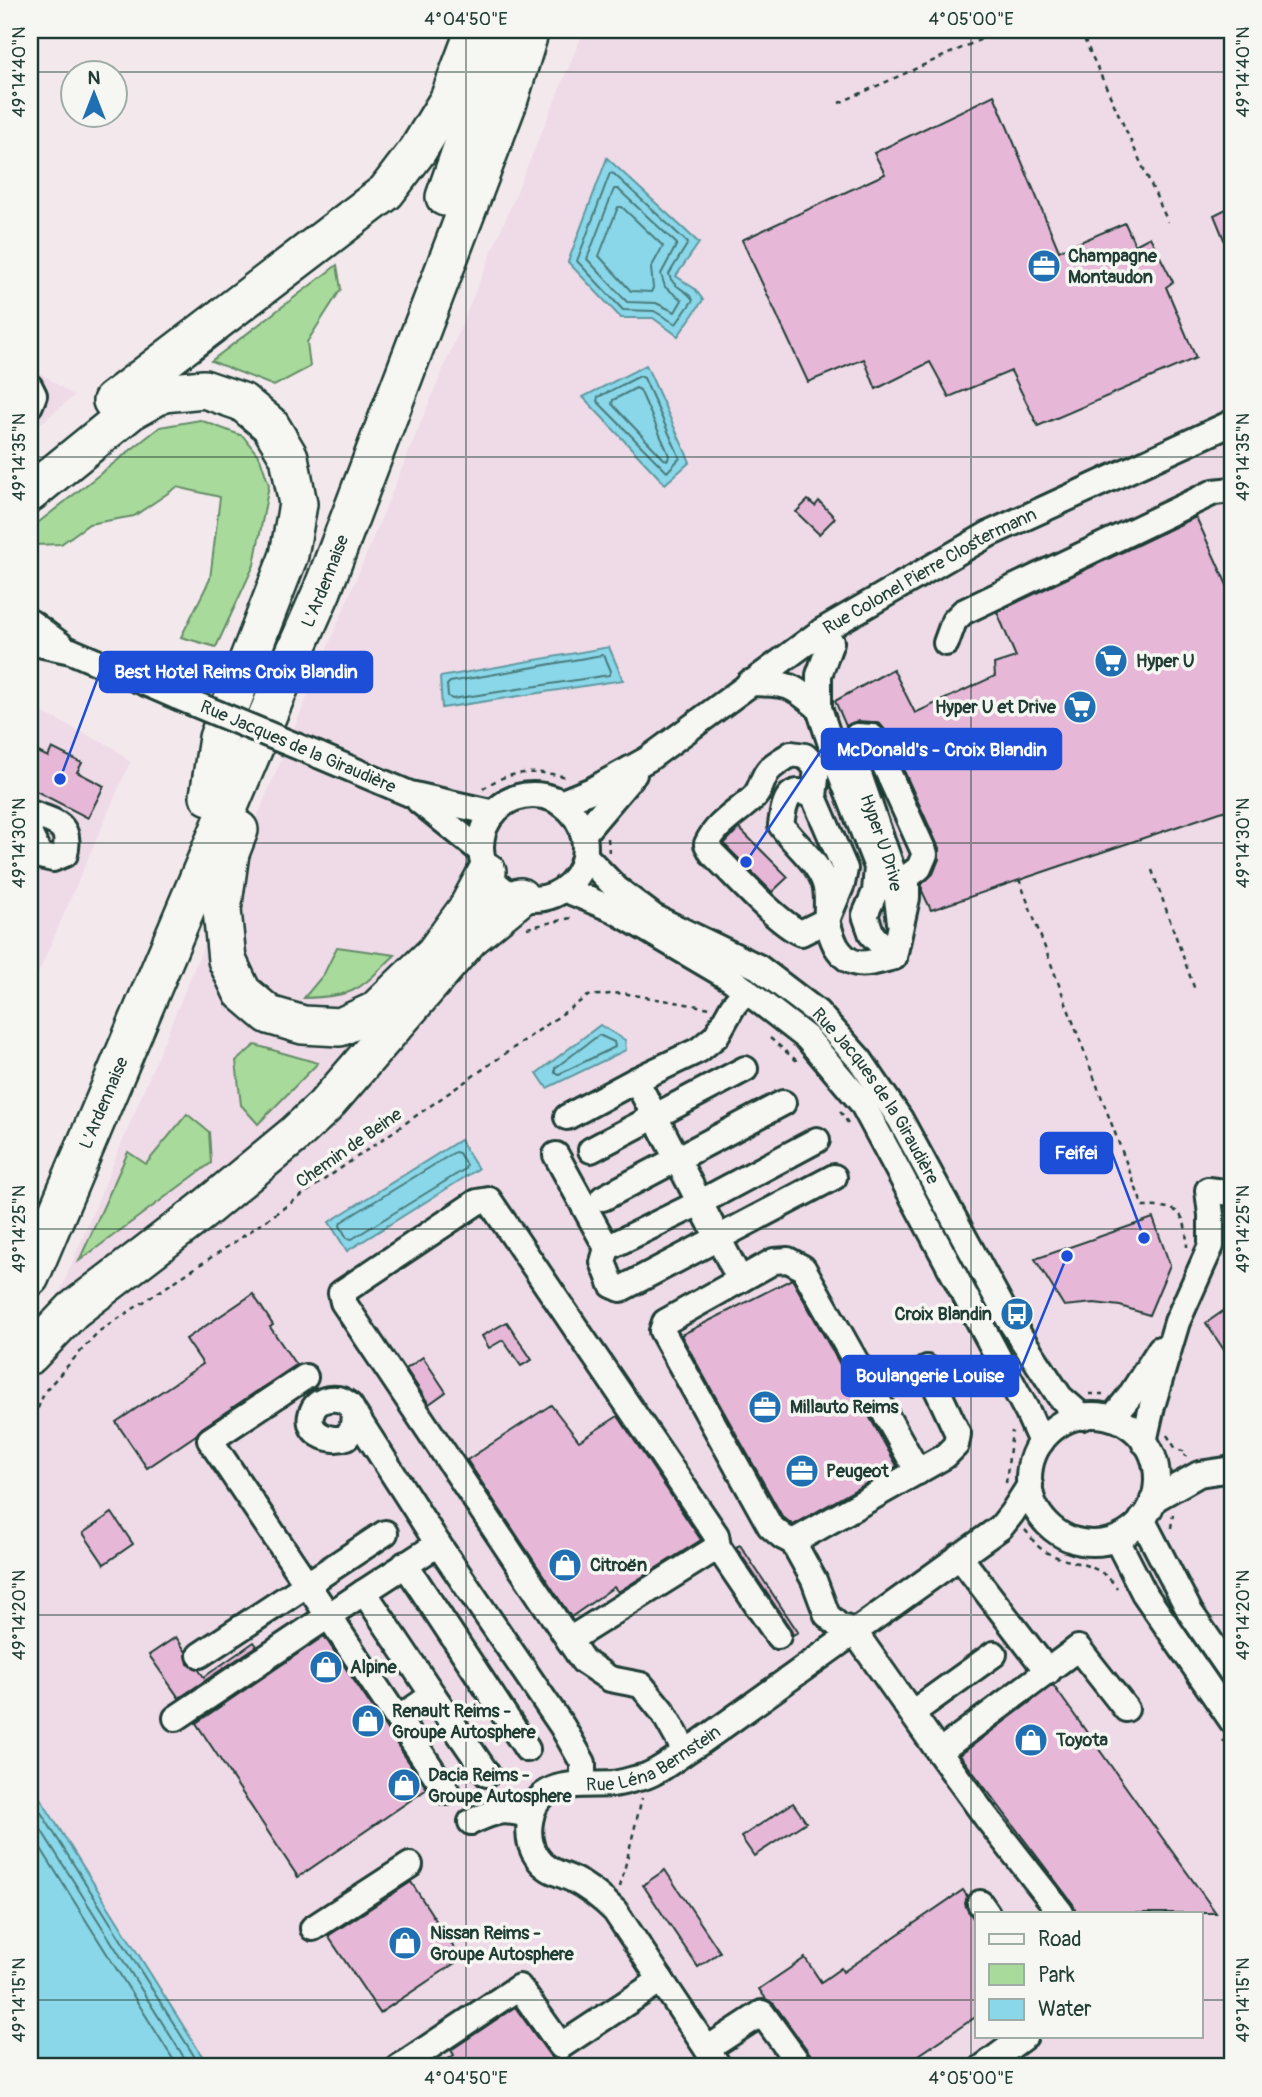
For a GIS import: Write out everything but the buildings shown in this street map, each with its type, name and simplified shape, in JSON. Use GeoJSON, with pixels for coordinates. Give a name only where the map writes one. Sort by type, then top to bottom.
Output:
{"type":"FeatureCollection","features":[{"type":"Feature","properties":{"kind":"highway"},"geometry":{"type":"LineString","coordinates":[[30,462],[386,192],[418,150],[449,99],[475,30]]}},
{"type":"Feature","properties":{"kind":"highway","name":"L'Ardennaise"},"geometry":{"type":"LineString","coordinates":[[30,1215],[209,796],[325,515],[441,207],[503,30]]}},
{"type":"Feature","properties":{"kind":"highway","name":"L'Ardennaise"},"geometry":{"type":"LineString","coordinates":[[30,1277],[322,591],[508,102],[530,30]]}},
{"type":"Feature","properties":{"kind":"highway"},"geometry":{"type":"LineString","coordinates":[[30,493],[131,411],[163,393],[204,389],[242,402],[270,425],[289,457],[298,504],[289,555],[218,738],[209,796]]}},
{"type":"Feature","properties":{"kind":"highway"},"geometry":{"type":"LineString","coordinates":[[322,591],[312,651],[230,853],[222,911],[227,960],[243,992],[269,1015],[303,1025],[340,1027],[375,1011],[435,953],[467,909],[484,862]]}},
{"type":"Feature","properties":{"kind":"highway"},"geometry":{"type":"LineString","coordinates":[[30,1355],[73,1310],[201,1212],[324,1107],[470,938],[520,897]]}},
{"type":"Feature","properties":{"kind":"street"},"geometry":{"type":"LineString","coordinates":[[30,387],[34,395],[30,405]]}},
{"type":"Feature","properties":{"kind":"street","name":"Rue Colonel Pierre Clostermann"},"geometry":{"type":"LineString","coordinates":[[560,803],[592,790],[648,759],[822,631],[989,534],[1232,423]]}},
{"type":"Feature","properties":{"kind":"street"},"geometry":{"type":"LineString","coordinates":[[946,643],[954,621],[963,612],[1214,492],[1232,490]]}},
{"type":"Feature","properties":{"kind":"street"},"geometry":{"type":"LineString","coordinates":[[30,622],[71,651]]}},
{"type":"Feature","properties":{"kind":"street"},"geometry":{"type":"LineString","coordinates":[[822,631],[831,642],[819,675],[819,708],[840,772],[877,867],[875,892],[865,915],[872,935],[894,957]]}},
{"type":"Feature","properties":{"kind":"street"},"geometry":{"type":"LineString","coordinates":[[30,642],[71,651]]}},
{"type":"Feature","properties":{"kind":"street","name":"Rue Jacques de la Giraudière"},"geometry":{"type":"LineString","coordinates":[[71,651],[410,794]]}},
{"type":"Feature","properties":{"kind":"street"},"geometry":{"type":"LineString","coordinates":[[749,683],[785,684],[819,708]]}},
{"type":"Feature","properties":{"kind":"street","name":"Hyper U Drive"},"geometry":{"type":"LineString","coordinates":[[857,736],[872,737],[925,854],[919,868],[907,877],[907,898],[900,922],[894,875],[850,749],[857,736]]}},
{"type":"Feature","properties":{"kind":"street"},"geometry":{"type":"LineString","coordinates":[[791,754],[805,756],[817,768],[814,797],[845,869],[842,884],[827,920],[801,933],[792,929],[712,853],[707,844],[710,836],[736,810],[755,796],[765,774],[791,754]]}},
{"type":"Feature","properties":{"kind":"street","name":"Rue Colonel Pierre Clostermann"},"geometry":{"type":"LineString","coordinates":[[584,845],[607,804],[648,759]]}},
{"type":"Feature","properties":{"kind":"street"},"geometry":{"type":"LineString","coordinates":[[814,797],[803,791],[793,793],[785,802],[781,825],[796,846],[814,861],[824,879],[827,920],[832,939],[843,957],[854,964],[894,957]]}},
{"type":"Feature","properties":{"kind":"street"},"geometry":{"type":"LineString","coordinates":[[410,794],[443,818],[484,862],[499,887],[520,897],[537,900],[557,895],[573,882],[584,867],[580,824],[568,808],[551,797],[530,795],[509,800],[494,813],[482,831],[484,862]]}},
{"type":"Feature","properties":{"kind":"street"},"geometry":{"type":"LineString","coordinates":[[410,794],[494,813]]}},
{"type":"Feature","properties":{"kind":"street"},"geometry":{"type":"LineString","coordinates":[[30,813],[65,829],[68,840],[65,854],[53,859],[40,856],[30,835]]}},
{"type":"Feature","properties":{"kind":"street","name":"Rue Jacques de la Giraudière"},"geometry":{"type":"LineString","coordinates":[[584,845],[617,889],[654,917],[758,967],[817,1012],[860,1060],[900,1119],[1008,1318],[1060,1397],[1083,1416]]}},
{"type":"Feature","properties":{"kind":"street","name":"Rue Jacques de la Giraudière"},"geometry":{"type":"LineString","coordinates":[[564,889],[614,910],[731,979],[740,998],[807,1038],[862,1103],[1041,1441]]}},
{"type":"Feature","properties":{"kind":"street"},"geometry":{"type":"LineString","coordinates":[[894,957],[900,922]]}},
{"type":"Feature","properties":{"kind":"street"},"geometry":{"type":"LineString","coordinates":[[567,1117],[699,1050],[716,1036],[740,998]]}},
{"type":"Feature","properties":{"kind":"street"},"geometry":{"type":"LineString","coordinates":[[591,1150],[745,1069]]}},
{"type":"Feature","properties":{"kind":"street"},"geometry":{"type":"LineString","coordinates":[[636,1080],[740,1280]]}},
{"type":"Feature","properties":{"kind":"street"},"geometry":{"type":"LineString","coordinates":[[603,1198],[783,1103]]}},
{"type":"Feature","properties":{"kind":"street"},"geometry":{"type":"LineString","coordinates":[[607,1248],[817,1140]]}},
{"type":"Feature","properties":{"kind":"street"},"geometry":{"type":"LineString","coordinates":[[556,1155],[607,1248],[603,1262],[612,1285],[621,1289],[834,1177]]}},
{"type":"Feature","properties":{"kind":"street"},"geometry":{"type":"LineString","coordinates":[[1232,1193],[1208,1190],[1199,1248],[1152,1406],[1149,1449],[1157,1483],[1148,1510],[1190,1612],[1232,1673]]}},
{"type":"Feature","properties":{"kind":"street"},"geometry":{"type":"LineString","coordinates":[[685,1751],[663,1712],[641,1685],[610,1679],[583,1661],[342,1302],[341,1293],[477,1202],[489,1200],[716,1535],[718,1547],[778,1636]]}},
{"type":"Feature","properties":{"kind":"street"},"geometry":{"type":"LineString","coordinates":[[1199,1248],[1232,1230]]}},
{"type":"Feature","properties":{"kind":"street"},"geometry":{"type":"LineString","coordinates":[[918,1472],[803,1268],[788,1260],[774,1261],[666,1322],[662,1331],[770,1526],[793,1542],[814,1580],[827,1615],[839,1626],[854,1631],[986,1817],[1060,1912]]}},
{"type":"Feature","properties":{"kind":"street"},"geometry":{"type":"LineString","coordinates":[[1112,1418],[1130,1396],[1177,1322]]}},
{"type":"Feature","properties":{"kind":"street"},"geometry":{"type":"LineString","coordinates":[[793,1542],[918,1472],[956,1446],[958,1434],[927,1368]]}},
{"type":"Feature","properties":{"kind":"street"},"geometry":{"type":"LineString","coordinates":[[305,1377],[210,1440],[447,1792]]}},
{"type":"Feature","properties":{"kind":"street"},"geometry":{"type":"LineString","coordinates":[[354,1413],[438,1544],[562,1726],[583,1763],[583,1779]]}},
{"type":"Feature","properties":{"kind":"street"},"geometry":{"type":"LineString","coordinates":[[1191,1471],[1148,1510],[1136,1527],[1117,1540],[1090,1544],[1067,1538],[1045,1522],[1032,1500],[1029,1476],[1034,1448],[1050,1432],[1071,1418],[1097,1415],[1123,1421],[1149,1449],[1191,1471],[1232,1469]]}},
{"type":"Feature","properties":{"kind":"street","name":"Rue Léna Bernstein"},"geometry":{"type":"LineString","coordinates":[[525,1815],[550,1790],[567,1784],[583,1779],[614,1784],[647,1776],[1001,1527],[1030,1485]]}},
{"type":"Feature","properties":{"kind":"street"},"geometry":{"type":"LineString","coordinates":[[200,1655],[384,1533]]}},
{"type":"Feature","properties":{"kind":"street"},"geometry":{"type":"LineString","coordinates":[[1117,1540],[1144,1593],[1225,1727]]}},
{"type":"Feature","properties":{"kind":"street"},"geometry":{"type":"LineString","coordinates":[[176,1718],[438,1544]]}},
{"type":"Feature","properties":{"kind":"street"},"geometry":{"type":"LineString","coordinates":[[569,1640],[718,1547]]}},
{"type":"Feature","properties":{"kind":"street"},"geometry":{"type":"LineString","coordinates":[[959,1556],[1048,1672]]}},
{"type":"Feature","properties":{"kind":"street"},"geometry":{"type":"LineString","coordinates":[[405,1564],[527,1749]]}},
{"type":"Feature","properties":{"kind":"street"},"geometry":{"type":"LineString","coordinates":[[364,1591],[487,1774]]}},
{"type":"Feature","properties":{"kind":"street"},"geometry":{"type":"LineString","coordinates":[[939,1752],[1078,1648],[1126,1709]]}},
{"type":"Feature","properties":{"kind":"street"},"geometry":{"type":"LineString","coordinates":[[912,1713],[995,1654]]}},
{"type":"Feature","properties":{"kind":"street"},"geometry":{"type":"LineString","coordinates":[[398,1719],[433,1695]]}},
{"type":"Feature","properties":{"kind":"street"},"geometry":{"type":"LineString","coordinates":[[471,1822],[494,1811],[511,1810],[525,1815],[530,1842],[536,1856],[547,1869],[573,1880],[608,1904],[713,2058],[762,2013],[801,2067]]}},
{"type":"Feature","properties":{"kind":"street"},"geometry":{"type":"LineString","coordinates":[[313,1928],[410,1865]]}},
{"type":"Feature","properties":{"kind":"street"},"geometry":{"type":"LineString","coordinates":[[399,2067],[519,1987],[561,2046],[661,1980]]}},
{"type":"Feature","properties":{"kind":"street"},"geometry":{"type":"LineString","coordinates":[[983,2067],[1022,2038]]}},
{"type":"Feature","properties":{"kind":"path"},"geometry":{"type":"LineString","coordinates":[[839,103],[1002,30]]}},
{"type":"Feature","properties":{"kind":"path"},"geometry":{"type":"LineString","coordinates":[[1080,30],[1168,222]]}},
{"type":"Feature","properties":{"kind":"path"},"geometry":{"type":"LineString","coordinates":[[1152,870],[1195,990]]}},
{"type":"Feature","properties":{"kind":"path"},"geometry":{"type":"LineString","coordinates":[[1019,879],[1143,1207],[1167,1206],[1176,1210],[1199,1248]]}},
{"type":"Feature","properties":{"kind":"path","name":"Chemin de Beine"},"geometry":{"type":"LineString","coordinates":[[30,1427],[45,1391],[98,1332],[242,1237],[588,996],[622,993],[716,1009],[740,998]]}},
{"type":"Feature","properties":{"kind":"path"},"geometry":{"type":"LineString","coordinates":[[1166,1426],[1168,1436],[1176,1449],[1186,1452],[1191,1471]]}},
{"type":"Feature","properties":{"kind":"path"},"geometry":{"type":"LineString","coordinates":[[1012,1513],[1040,1548],[1067,1560],[1094,1567],[1111,1580],[1119,1591]]}},
{"type":"Feature","properties":{"kind":"path"},"geometry":{"type":"LineString","coordinates":[[1225,1727],[1232,1751]]}},
{"type":"Feature","properties":{"kind":"path"},"geometry":{"type":"LineString","coordinates":[[608,1904],[647,1776]]}},
{"type":"Feature","properties":{"kind":"shaded area"},"geometry":{"type":"Polygon","coordinates":[[[584,30],[1230,30],[1232,2067],[30,2067],[30,1364],[584,30]]]}},
{"type":"Feature","properties":{"kind":"shaded area"},"geometry":{"type":"Polygon","coordinates":[[[30,366],[74,396],[30,432],[30,366]]]}},
{"type":"Feature","properties":{"kind":"shaded area"},"geometry":{"type":"Polygon","coordinates":[[[30,706],[114,748],[130,762],[30,992],[30,706]]]}},
{"type":"Feature","properties":{"kind":"green space"},"geometry":{"type":"Polygon","coordinates":[[[337,265],[341,289],[307,342],[310,367],[274,386],[211,361],[337,265]]]}},
{"type":"Feature","properties":{"kind":"green space"},"geometry":{"type":"Polygon","coordinates":[[[200,420],[243,436],[260,458],[269,485],[254,565],[216,647],[181,637],[210,579],[220,497],[177,487],[134,516],[89,524],[61,544],[35,545],[30,529],[160,427],[200,420]]]}},
{"type":"Feature","properties":{"kind":"green space"},"geometry":{"type":"Polygon","coordinates":[[[337,947],[395,955],[356,989],[336,996],[304,998],[324,974],[337,947]]]}},
{"type":"Feature","properties":{"kind":"green space"},"geometry":{"type":"Polygon","coordinates":[[[255,1045],[318,1063],[258,1124],[241,1105],[236,1061],[255,1045]]]}},
{"type":"Feature","properties":{"kind":"green space"},"geometry":{"type":"Polygon","coordinates":[[[187,1114],[209,1132],[211,1163],[79,1261],[128,1152],[146,1164],[187,1114]]]}},
{"type":"Feature","properties":{"kind":"water"},"geometry":{"type":"Polygon","coordinates":[[[607,158],[699,243],[676,276],[695,289],[703,300],[678,336],[653,318],[621,318],[568,262],[607,158]]]}},
{"type":"Feature","properties":{"kind":"water"},"geometry":{"type":"Polygon","coordinates":[[[646,365],[690,462],[665,484],[583,397],[646,365]]]}},
{"type":"Feature","properties":{"kind":"water"},"geometry":{"type":"Polygon","coordinates":[[[609,647],[623,680],[442,708],[440,677],[609,647]]]}},
{"type":"Feature","properties":{"kind":"water"},"geometry":{"type":"Polygon","coordinates":[[[600,1025],[625,1040],[626,1050],[547,1088],[537,1073],[600,1025]]]}},
{"type":"Feature","properties":{"kind":"water"},"geometry":{"type":"Polygon","coordinates":[[[460,1140],[478,1169],[347,1251],[329,1222],[460,1140]]]}},
{"type":"Feature","properties":{"kind":"water"},"geometry":{"type":"Polygon","coordinates":[[[30,1782],[209,2067],[30,2067],[30,1782]]]}},
{"type":"Feature","properties":{"kind":"place","name":"Champagne Montaudon"},"geometry":{"type":"Point","coordinates":[1044,266]}},
{"type":"Feature","properties":{"kind":"place","name":"Hyper U"},"geometry":{"type":"Point","coordinates":[1111,661]}},
{"type":"Feature","properties":{"kind":"place","name":"Hyper U et Drive"},"geometry":{"type":"Point","coordinates":[1080,707]}},
{"type":"Feature","properties":{"kind":"place","name":"Best Hotel Reims Croix Blandin"},"geometry":{"type":"Point","coordinates":[60,779]}},
{"type":"Feature","properties":{"kind":"place","name":"McDonald's - Croix Blandin"},"geometry":{"type":"Point","coordinates":[746,862]}},
{"type":"Feature","properties":{"kind":"place","name":"Feifei"},"geometry":{"type":"Point","coordinates":[1144,1238]}},
{"type":"Feature","properties":{"kind":"place","name":"Boulangerie Louise"},"geometry":{"type":"Point","coordinates":[1067,1256]}},
{"type":"Feature","properties":{"kind":"place","name":"Croix Blandin"},"geometry":{"type":"Point","coordinates":[1017,1314]}},
{"type":"Feature","properties":{"kind":"place","name":"Millauto Reims"},"geometry":{"type":"Point","coordinates":[765,1407]}},
{"type":"Feature","properties":{"kind":"place","name":"Peugeot"},"geometry":{"type":"Point","coordinates":[802,1471]}},
{"type":"Feature","properties":{"kind":"place","name":"Citroën"},"geometry":{"type":"Point","coordinates":[565,1565]}},
{"type":"Feature","properties":{"kind":"place","name":"Alpine"},"geometry":{"type":"Point","coordinates":[326,1667]}},
{"type":"Feature","properties":{"kind":"place","name":"Renault Reims - Groupe Autosphere"},"geometry":{"type":"Point","coordinates":[368,1721]}},
{"type":"Feature","properties":{"kind":"place","name":"Toyota"},"geometry":{"type":"Point","coordinates":[1031,1740]}},
{"type":"Feature","properties":{"kind":"place","name":"Dacia Reims - Groupe Autosphere"},"geometry":{"type":"Point","coordinates":[404,1785]}},
{"type":"Feature","properties":{"kind":"place","name":"Nissan Reims - Groupe Autosphere"},"geometry":{"type":"Point","coordinates":[405,1943]}}]}
